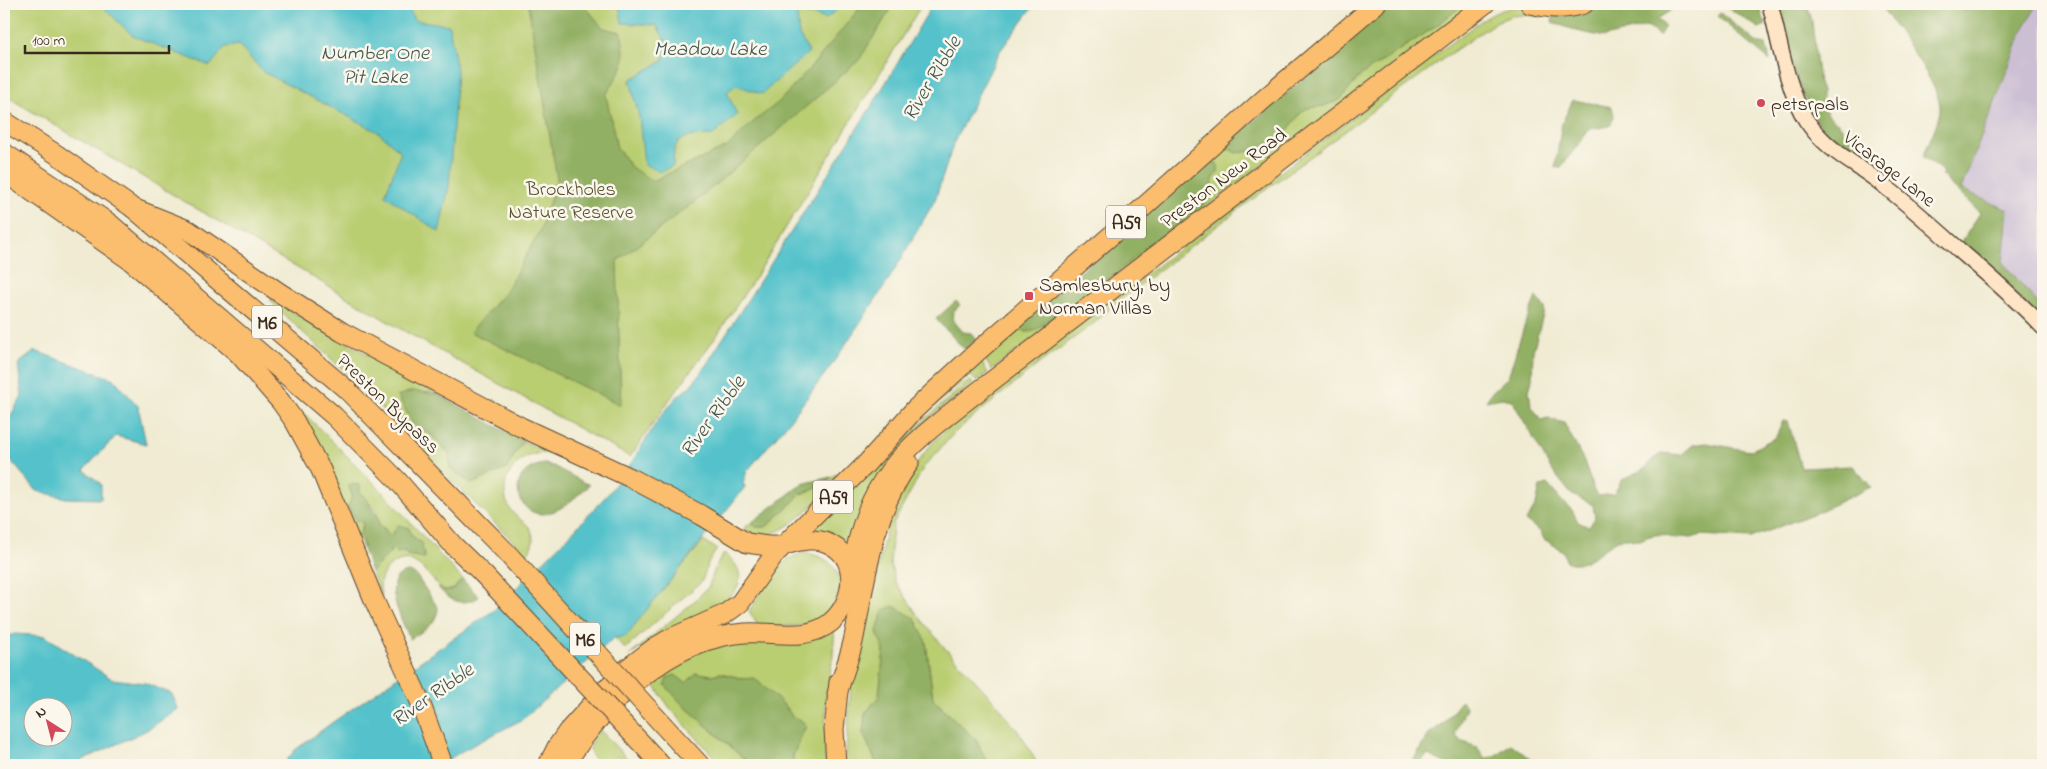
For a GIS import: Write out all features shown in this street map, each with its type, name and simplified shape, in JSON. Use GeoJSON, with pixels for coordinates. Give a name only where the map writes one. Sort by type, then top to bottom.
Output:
{"type":"FeatureCollection","features":[{"type":"Feature","properties":{"kind":"highway","name":"Preston New Road"},"geometry":{"type":"LineString","coordinates":[[548,765],[557,747],[568,732],[618,677],[662,643],[734,608],[746,596],[766,564],[866,464],[909,415],[978,351],[1263,100],[1376,4]]}},
{"type":"Feature","properties":{"kind":"highway","name":"Preston New Road"},"geometry":{"type":"LineString","coordinates":[[852,577],[861,525],[874,493],[885,476],[910,446],[1486,4]]}},
{"type":"Feature","properties":{"kind":"highway"},"geometry":{"type":"LineString","coordinates":[[1458,25],[1489,8],[1502,4]]}},
{"type":"Feature","properties":{"kind":"highway"},"geometry":{"type":"LineString","coordinates":[[1530,4],[1552,9],[1570,5]]}},
{"type":"Feature","properties":{"kind":"highway","name":"Preston Bypass"},"geometry":{"type":"LineString","coordinates":[[4,121],[56,154],[133,208],[346,389],[506,552],[700,765]]}},
{"type":"Feature","properties":{"kind":"highway","name":"M6"},"geometry":{"type":"LineString","coordinates":[[4,153],[109,223],[334,416],[398,481],[453,545],[483,574],[662,765]]}},
{"type":"Feature","properties":{"kind":"highway"},"geometry":{"type":"LineString","coordinates":[[4,172],[131,261],[238,353],[266,383],[295,422],[311,448],[344,523],[419,699],[443,765]]}},
{"type":"Feature","properties":{"kind":"highway"},"geometry":{"type":"LineString","coordinates":[[133,208],[188,230],[280,293],[342,332],[521,427],[594,460],[701,515],[737,538],[753,544],[784,546],[808,540],[825,542],[840,552],[849,564],[852,577],[849,618],[837,694],[834,729],[836,765]]}},
{"type":"Feature","properties":{"kind":"highway"},"geometry":{"type":"LineString","coordinates":[[837,694],[852,644],[876,530],[884,505],[904,469],[939,422]]}},
{"type":"Feature","properties":{"kind":"highway"},"geometry":{"type":"LineString","coordinates":[[565,765],[584,737],[610,705],[630,687],[666,661],[697,645],[727,635],[763,632],[800,634],[816,630],[837,616],[844,605],[852,577]]}},
{"type":"Feature","properties":{"kind":"street","name":"Vicarage Lane"},"geometry":{"type":"LineString","coordinates":[[1770,4],[1793,93],[1805,118],[1819,137],[1842,158],[1875,178],[1902,200],[2018,301],[2043,327]]}},
{"type":"Feature","properties":{"kind":"shaded area"},"geometry":{"type":"Polygon","coordinates":[[[2038,4],[2043,4],[2043,309],[2003,263],[2008,210],[1961,189],[2023,29],[2038,4]]]}},
{"type":"Feature","properties":{"kind":"green space","name":"Brockholes Nature Reserve"},"geometry":{"type":"Polygon","coordinates":[[[4,4],[922,4],[760,270],[715,338],[630,457],[399,328],[4,95],[4,4]]]}},
{"type":"Feature","properties":{"kind":"green space"},"geometry":{"type":"Polygon","coordinates":[[[528,4],[586,4],[584,5],[603,28],[621,32],[624,59],[620,71],[606,95],[617,148],[631,167],[652,181],[727,147],[752,123],[779,102],[812,66],[863,4],[894,4],[859,60],[696,201],[617,261],[621,405],[470,332],[506,291],[540,231],[557,179],[528,4]]]}},
{"type":"Feature","properties":{"kind":"green space"},"geometry":{"type":"Polygon","coordinates":[[[1387,4],[1464,4],[1433,28],[1361,75],[1340,100],[1302,111],[1285,134],[1261,150],[1236,153],[1229,149],[1227,145],[1229,142],[1343,46],[1349,38],[1387,4]]]}},
{"type":"Feature","properties":{"kind":"green space"},"geometry":{"type":"Polygon","coordinates":[[[1464,4],[1474,4],[992,370],[983,357],[1022,323],[1026,332],[1034,331],[1122,268],[1208,201],[1213,179],[1218,172],[1218,166],[1215,162],[1207,162],[1229,142],[1236,153],[1285,134],[1302,111],[1340,100],[1361,75],[1433,28],[1464,4]]]}},
{"type":"Feature","properties":{"kind":"green space"},"geometry":{"type":"Polygon","coordinates":[[[1600,4],[1675,4],[1670,11],[1657,19],[1665,26],[1659,36],[1647,26],[1605,37],[1577,31],[1552,22],[1553,17],[1585,12],[1600,4]]]}},
{"type":"Feature","properties":{"kind":"green space"},"geometry":{"type":"Polygon","coordinates":[[[1722,4],[1758,4],[1766,25],[1759,28],[1722,4]]]}},
{"type":"Feature","properties":{"kind":"green space"},"geometry":{"type":"Polygon","coordinates":[[[1774,4],[1807,4],[1812,21],[1819,84],[1822,91],[1822,105],[1829,116],[1841,126],[1845,135],[1853,138],[1861,148],[1857,159],[1838,145],[1823,129],[1811,111],[1793,70],[1774,4]]]}},
{"type":"Feature","properties":{"kind":"green space"},"geometry":{"type":"Polygon","coordinates":[[[1881,4],[2038,4],[2023,29],[1961,189],[2008,210],[2003,263],[2043,309],[2043,322],[1961,243],[1980,213],[1942,176],[1944,172],[1923,157],[1938,120],[1939,99],[1926,73],[1881,4]]]}},
{"type":"Feature","properties":{"kind":"green space"},"geometry":{"type":"Polygon","coordinates":[[[1516,7],[1544,13],[1542,17],[1511,16],[1496,22],[1451,53],[1238,210],[1119,301],[1093,324],[1041,362],[955,432],[924,467],[893,524],[890,563],[895,581],[917,614],[943,646],[998,705],[1023,738],[1038,765],[989,765],[976,740],[933,699],[926,642],[877,632],[884,650],[879,696],[865,714],[863,733],[877,765],[845,765],[851,686],[891,509],[908,476],[928,448],[952,422],[1449,44],[1489,16],[1516,7]]]}},
{"type":"Feature","properties":{"kind":"green space"},"geometry":{"type":"Polygon","coordinates":[[[1720,13],[1756,42],[1766,44],[1770,61],[1717,16],[1720,13]]]}},
{"type":"Feature","properties":{"kind":"green space"},"geometry":{"type":"Polygon","coordinates":[[[1573,100],[1612,107],[1614,116],[1610,126],[1590,129],[1561,167],[1555,168],[1562,123],[1573,100]]]}},
{"type":"Feature","properties":{"kind":"green space"},"geometry":{"type":"Polygon","coordinates":[[[1207,162],[1216,162],[1218,166],[1218,172],[1213,179],[1208,201],[1122,268],[1034,331],[1026,332],[1020,327],[1022,323],[1207,162]]]}},
{"type":"Feature","properties":{"kind":"green space"},"geometry":{"type":"Polygon","coordinates":[[[1536,297],[1545,308],[1533,351],[1532,380],[1529,391],[1531,405],[1541,420],[1548,418],[1564,423],[1584,461],[1594,491],[1599,496],[1614,494],[1622,480],[1647,467],[1652,460],[1662,453],[1681,455],[1693,445],[1706,443],[1750,451],[1776,437],[1783,421],[1788,421],[1801,468],[1853,466],[1871,487],[1820,511],[1750,538],[1702,535],[1676,539],[1657,535],[1640,540],[1623,538],[1580,563],[1566,561],[1563,551],[1544,539],[1540,531],[1526,521],[1536,505],[1540,487],[1547,484],[1572,510],[1578,522],[1589,527],[1595,518],[1593,505],[1571,494],[1551,469],[1512,400],[1502,398],[1486,401],[1492,392],[1508,377],[1536,297]]]}},
{"type":"Feature","properties":{"kind":"green space"},"geometry":{"type":"Polygon","coordinates":[[[270,299],[437,394],[412,391],[399,396],[413,424],[431,435],[449,454],[506,469],[523,441],[551,454],[541,453],[524,459],[511,470],[506,483],[505,496],[510,508],[529,527],[533,536],[533,542],[527,555],[357,383],[276,307],[270,299]]]}},
{"type":"Feature","properties":{"kind":"green space"},"geometry":{"type":"Polygon","coordinates":[[[956,301],[960,305],[953,312],[952,319],[963,332],[971,333],[977,339],[965,350],[936,319],[956,301]]]}},
{"type":"Feature","properties":{"kind":"green space"},"geometry":{"type":"Polygon","coordinates":[[[980,360],[988,373],[976,381],[970,375],[910,427],[907,427],[980,360]]]}},
{"type":"Feature","properties":{"kind":"green space"},"geometry":{"type":"Polygon","coordinates":[[[970,380],[973,384],[934,414],[910,437],[848,549],[808,532],[868,470],[872,474],[918,425],[970,380]]]}},
{"type":"Feature","properties":{"kind":"green space"},"geometry":{"type":"Polygon","coordinates":[[[412,391],[437,394],[523,441],[506,469],[471,484],[450,468],[449,454],[431,435],[413,424],[398,396],[412,391]]]}},
{"type":"Feature","properties":{"kind":"green space"},"geometry":{"type":"Polygon","coordinates":[[[304,413],[376,485],[462,579],[454,589],[446,591],[420,566],[413,562],[406,560],[398,561],[388,568],[381,578],[382,598],[371,572],[390,553],[392,548],[405,551],[407,555],[424,557],[420,545],[414,538],[406,534],[394,531],[392,535],[388,534],[384,528],[379,526],[377,512],[360,493],[348,484],[363,523],[365,547],[362,546],[299,416],[304,413]]]}},
{"type":"Feature","properties":{"kind":"green space"},"geometry":{"type":"Polygon","coordinates":[[[545,464],[553,466],[589,485],[562,507],[552,512],[540,514],[530,511],[523,504],[519,495],[518,485],[522,475],[531,468],[545,464]]]}},
{"type":"Feature","properties":{"kind":"green space"},"geometry":{"type":"Polygon","coordinates":[[[836,474],[837,480],[811,507],[789,525],[765,535],[754,534],[744,528],[751,523],[757,527],[766,527],[801,494],[822,486],[836,474]]]}},
{"type":"Feature","properties":{"kind":"green space"},"geometry":{"type":"Polygon","coordinates":[[[831,477],[822,486],[801,494],[766,527],[757,527],[751,523],[802,484],[831,477]]]}},
{"type":"Feature","properties":{"kind":"green space"},"geometry":{"type":"Polygon","coordinates":[[[348,484],[360,485],[360,493],[367,498],[378,518],[379,526],[384,528],[388,534],[392,535],[398,525],[409,528],[411,535],[423,544],[422,548],[425,558],[407,555],[405,551],[397,553],[392,548],[390,553],[371,572],[360,534],[363,523],[356,520],[348,508],[352,495],[348,484]]]}},
{"type":"Feature","properties":{"kind":"green space"},"geometry":{"type":"Polygon","coordinates":[[[703,541],[717,549],[708,563],[702,581],[625,649],[615,638],[625,636],[703,541]]]}},
{"type":"Feature","properties":{"kind":"green space"},"geometry":{"type":"Polygon","coordinates":[[[724,553],[737,567],[740,580],[735,591],[711,610],[663,634],[629,656],[698,598],[709,586],[716,566],[724,553]]]}},
{"type":"Feature","properties":{"kind":"green space"},"geometry":{"type":"Polygon","coordinates":[[[803,553],[818,556],[829,562],[836,571],[839,580],[839,591],[835,602],[827,612],[809,623],[788,626],[758,626],[749,611],[775,571],[788,559],[803,553]]]}},
{"type":"Feature","properties":{"kind":"green space"},"geometry":{"type":"Polygon","coordinates":[[[409,572],[416,575],[438,608],[432,623],[410,639],[398,611],[393,590],[395,581],[400,575],[409,572]]]}},
{"type":"Feature","properties":{"kind":"green space"},"geometry":{"type":"Polygon","coordinates":[[[462,579],[479,597],[467,602],[456,601],[447,596],[438,587],[446,591],[454,589],[462,579]]]}},
{"type":"Feature","properties":{"kind":"green space"},"geometry":{"type":"Polygon","coordinates":[[[893,606],[915,618],[926,642],[933,699],[976,740],[989,765],[877,764],[863,733],[865,714],[879,696],[884,650],[877,632],[883,610],[893,606]]]}},
{"type":"Feature","properties":{"kind":"green space"},"geometry":{"type":"Polygon","coordinates":[[[835,625],[833,655],[826,697],[825,765],[793,765],[793,755],[806,726],[801,720],[793,717],[782,703],[744,679],[721,673],[712,675],[696,673],[682,704],[751,765],[721,765],[670,708],[651,681],[671,666],[705,649],[835,625]]]}},
{"type":"Feature","properties":{"kind":"green space"},"geometry":{"type":"Polygon","coordinates":[[[696,673],[712,675],[720,673],[744,679],[754,678],[782,703],[793,717],[801,720],[806,726],[793,755],[793,765],[751,765],[682,704],[665,685],[667,678],[675,675],[686,683],[696,673]]]}},
{"type":"Feature","properties":{"kind":"green space"},"geometry":{"type":"Polygon","coordinates":[[[1462,700],[1466,707],[1455,735],[1461,741],[1477,747],[1485,758],[1493,757],[1511,744],[1538,765],[1449,765],[1428,755],[1420,765],[1410,765],[1430,733],[1444,723],[1462,700]]]}},
{"type":"Feature","properties":{"kind":"green space"},"geometry":{"type":"Polygon","coordinates":[[[600,730],[632,764],[618,756],[604,763],[605,765],[598,765],[590,751],[590,747],[600,730]]]}},
{"type":"Feature","properties":{"kind":"water","name":"Number One Pit Lake"},"geometry":{"type":"Polygon","coordinates":[[[100,4],[416,4],[409,7],[414,20],[449,25],[457,71],[449,186],[439,232],[385,195],[401,152],[378,132],[263,72],[239,45],[225,47],[210,66],[133,36],[100,4]]]}},
{"type":"Feature","properties":{"kind":"water","name":"Meadow Lake"},"geometry":{"type":"Polygon","coordinates":[[[619,4],[842,5],[826,19],[815,15],[797,14],[799,35],[809,52],[762,94],[736,85],[727,92],[737,115],[713,135],[693,136],[679,140],[674,150],[673,166],[660,172],[644,164],[639,117],[630,80],[664,60],[666,41],[656,25],[622,23],[619,4]]]}},
{"type":"Feature","properties":{"kind":"water","name":"River Ribble"},"geometry":{"type":"Polygon","coordinates":[[[933,4],[1035,4],[1000,51],[954,142],[935,200],[888,281],[831,366],[787,424],[747,471],[743,483],[745,487],[625,637],[614,638],[523,719],[462,751],[440,765],[283,765],[295,750],[333,722],[493,611],[568,537],[608,494],[630,465],[658,420],[676,398],[701,373],[876,99],[933,4]]]}},
{"type":"Feature","properties":{"kind":"water"},"geometry":{"type":"Polygon","coordinates":[[[35,351],[114,379],[138,406],[146,444],[116,436],[84,470],[101,484],[101,499],[66,498],[37,491],[6,455],[4,427],[22,396],[18,364],[35,351]]]}},
{"type":"Feature","properties":{"kind":"water"},"geometry":{"type":"Polygon","coordinates":[[[15,634],[45,636],[112,679],[145,683],[172,694],[178,709],[147,730],[72,765],[4,765],[4,637],[15,634]]]}},
{"type":"Feature","properties":{"kind":"place","name":"petsrpals"},"geometry":{"type":"Point","coordinates":[1761,103]}},
{"type":"Feature","properties":{"kind":"place","name":"Samlesbury, by Norman Villas"},"geometry":{"type":"Point","coordinates":[1029,296]}}]}
